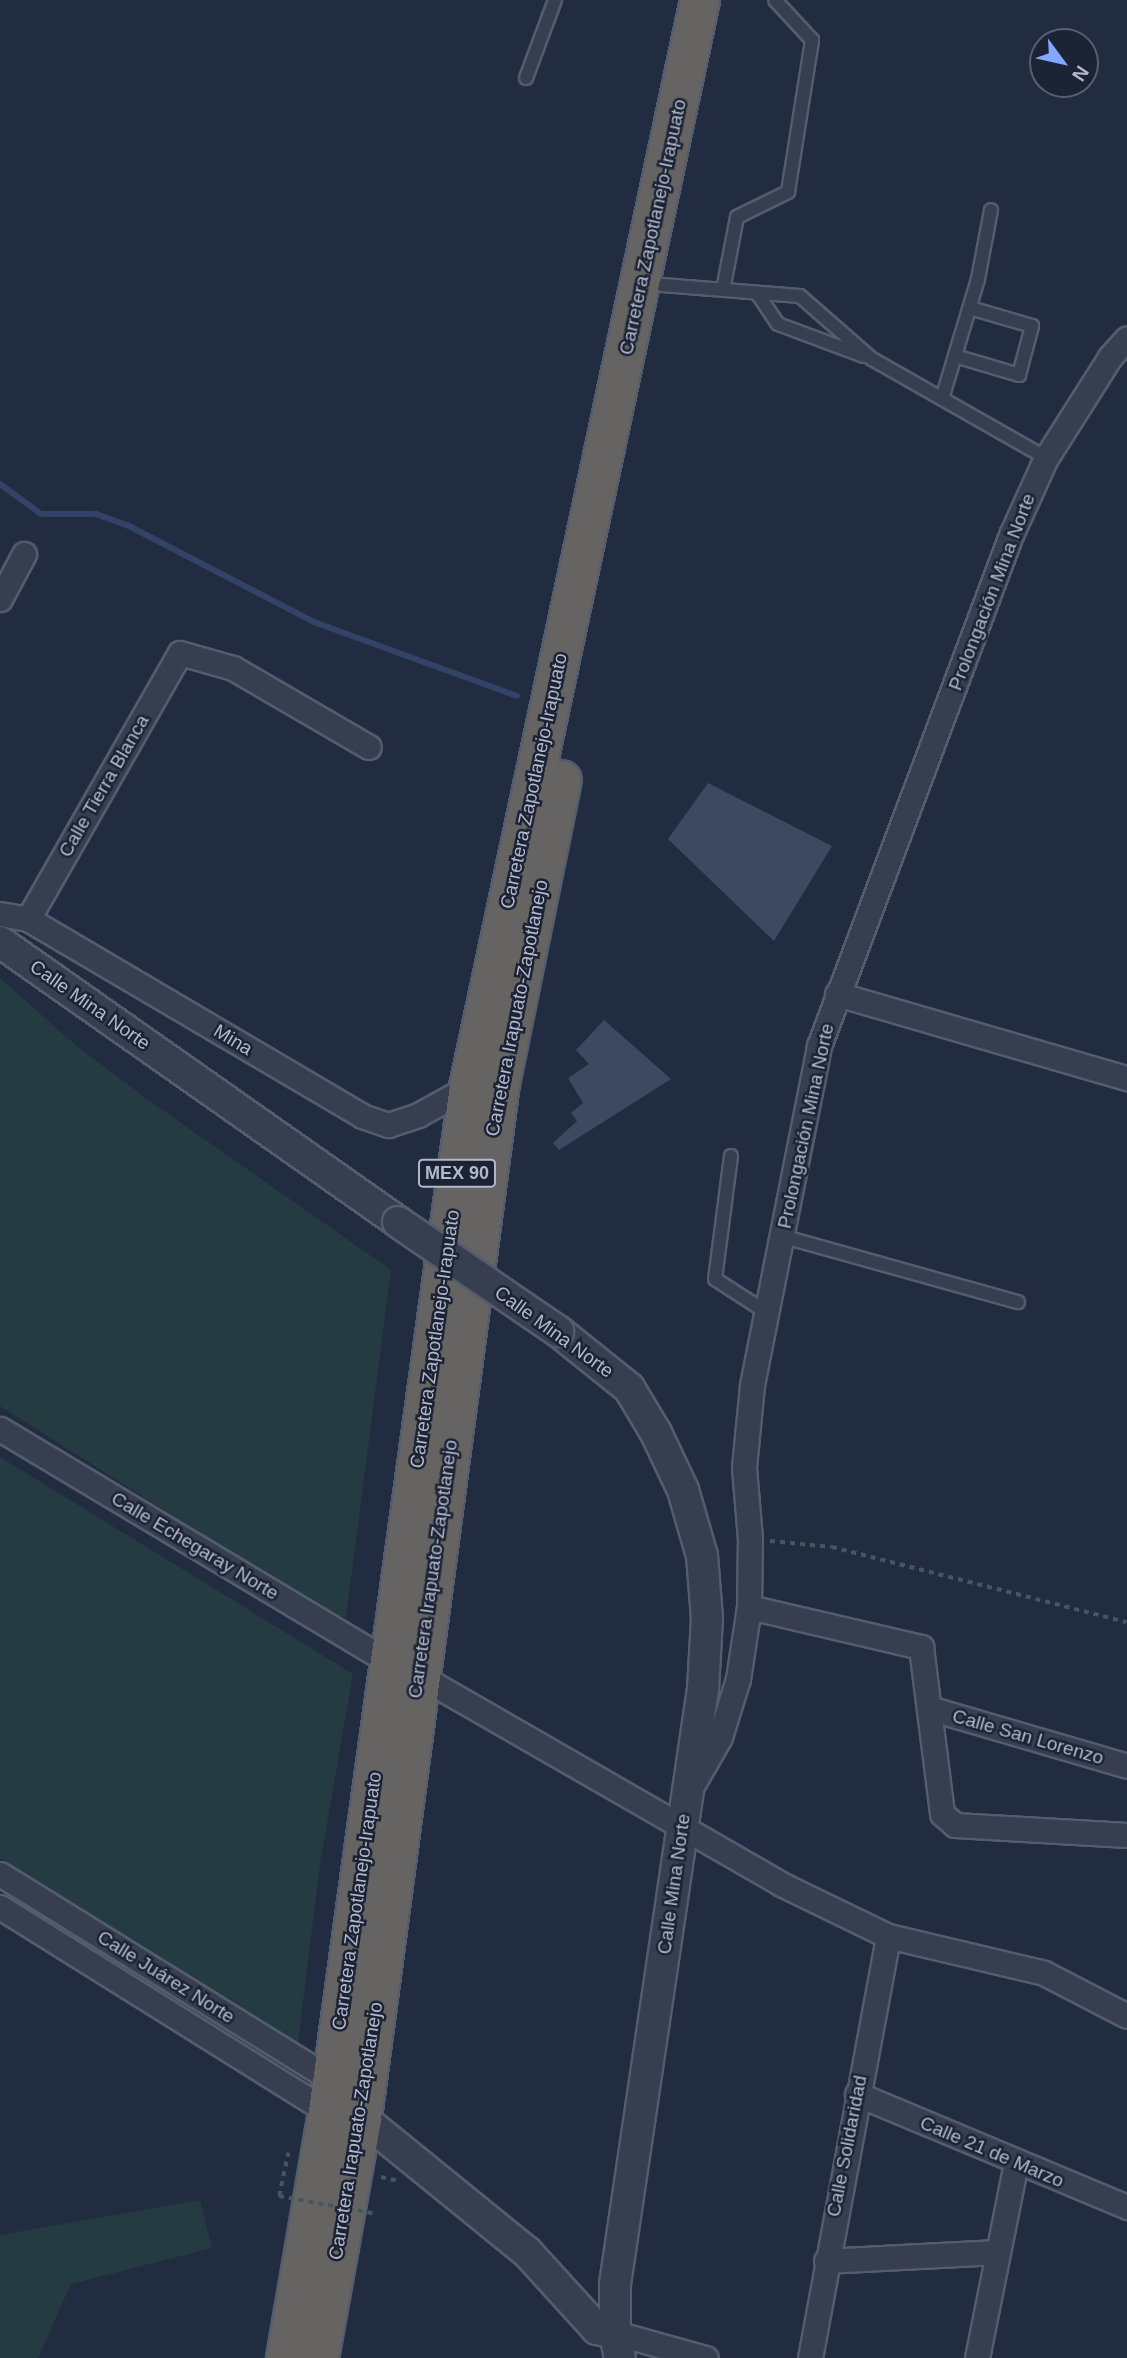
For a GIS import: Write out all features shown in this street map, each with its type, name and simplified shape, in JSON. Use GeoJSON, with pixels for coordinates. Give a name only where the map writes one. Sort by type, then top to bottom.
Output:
{"type":"FeatureCollection","features":[{"type":"Feature","properties":{"kind":"highway","name":"Carretera Zapotlanejo-Irapuato"},"geometry":{"type":"LineString","coordinates":[[286,2358],[341,2103],[404,1669],[469,1087],[700,0]]}},
{"type":"Feature","properties":{"kind":"highway","name":"Carretera Irapuato-Zapotlanejo"},"geometry":{"type":"LineString","coordinates":[[404,1669],[500,1084],[718,0]]}},
{"type":"Feature","properties":{"kind":"highway","name":"Carretera Irapuato-Zapotlanejo"},"geometry":{"type":"LineString","coordinates":[[319,2358],[341,2103]]}},
{"type":"Feature","properties":{"kind":"street","name":"Prolongación Mina Norte"},"geometry":{"type":"LineString","coordinates":[[687,1796],[720,1737],[738,1679],[749,1607],[750,1539],[744,1467],[752,1385],[819,1046],[1011,535],[1046,458],[1110,357],[1127,338]]}},
{"type":"Feature","properties":{"kind":"street"},"geometry":{"type":"LineString","coordinates":[[0,599],[24,554]]}},
{"type":"Feature","properties":{"kind":"street","name":"Calle Tierra Blanca"},"geometry":{"type":"LineString","coordinates":[[28,919],[180,653],[233,668],[369,747]]}},
{"type":"Feature","properties":{"kind":"street","name":"Mina"},"geometry":{"type":"LineString","coordinates":[[0,914],[28,919],[362,1116],[388,1125],[418,1115],[469,1087]]}},
{"type":"Feature","properties":{"kind":"street","name":"Calle Mina Norte"},"geometry":{"type":"LineString","coordinates":[[0,942],[558,1331],[629,1388],[683,1490],[702,1556],[707,1618],[703,1689],[608,2344]]}},
{"type":"Feature","properties":{"kind":"street"},"geometry":{"type":"LineString","coordinates":[[837,994],[1127,1078]]}},
{"type":"Feature","properties":{"kind":"street","name":"Calle Echegaray Norte"},"geometry":{"type":"LineString","coordinates":[[0,1429],[404,1669],[783,1885],[888,1936],[1044,1973],[1127,2016]]}},
{"type":"Feature","properties":{"kind":"street"},"geometry":{"type":"LineString","coordinates":[[749,1607],[920,1647],[943,1814],[955,1825],[1127,1835]]}},
{"type":"Feature","properties":{"kind":"street","name":"Calle San Lorenzo"},"geometry":{"type":"LineString","coordinates":[[929,1708],[1127,1766]]}},
{"type":"Feature","properties":{"kind":"street","name":"Calle Juárez Norte"},"geometry":{"type":"LineString","coordinates":[[0,1874],[341,2103]]}},
{"type":"Feature","properties":{"kind":"street"},"geometry":{"type":"LineString","coordinates":[[29,1925],[44,1902]]}},
{"type":"Feature","properties":{"kind":"street","name":"Calle Juárez Norte"},"geometry":{"type":"LineString","coordinates":[[0,1907],[341,2103]]}},
{"type":"Feature","properties":{"kind":"street","name":"Calle Solidaridad"},"geometry":{"type":"LineString","coordinates":[[810,2358],[888,1936]]}},
{"type":"Feature","properties":{"kind":"street","name":"Calle 21 de Marzo"},"geometry":{"type":"LineString","coordinates":[[857,2094],[1016,2163],[1127,2207]]}},
{"type":"Feature","properties":{"kind":"street"},"geometry":{"type":"LineString","coordinates":[[341,2103],[527,2252],[608,2344],[706,2358]]}},
{"type":"Feature","properties":{"kind":"street"},"geometry":{"type":"LineString","coordinates":[[977,2358],[996,2252],[1016,2163]]}},
{"type":"Feature","properties":{"kind":"street"},"geometry":{"type":"LineString","coordinates":[[826,2262],[996,2252]]}},
{"type":"Feature","properties":{"kind":"lane"},"geometry":{"type":"LineString","coordinates":[[526,78],[555,0]]}},
{"type":"Feature","properties":{"kind":"lane"},"geometry":{"type":"LineString","coordinates":[[723,290],[737,217],[788,192],[812,40],[775,0]]}},
{"type":"Feature","properties":{"kind":"lane"},"geometry":{"type":"LineString","coordinates":[[942,399],[970,309],[991,211]]}},
{"type":"Feature","properties":{"kind":"lane"},"geometry":{"type":"LineString","coordinates":[[662,285],[800,296],[872,359]]}},
{"type":"Feature","properties":{"kind":"lane"},"geometry":{"type":"LineString","coordinates":[[757,293],[778,324],[872,359],[1046,458]]}},
{"type":"Feature","properties":{"kind":"lane"},"geometry":{"type":"LineString","coordinates":[[955,356],[1019,375],[1032,326],[970,309]]}},
{"type":"Feature","properties":{"kind":"lane"},"geometry":{"type":"LineString","coordinates":[[731,1156],[715,1279],[766,1312]]}},
{"type":"Feature","properties":{"kind":"lane"},"geometry":{"type":"LineString","coordinates":[[782,1236],[1018,1302]]}},
{"type":"Feature","properties":{"kind":"path"},"geometry":{"type":"LineString","coordinates":[[750,1539],[832,1546],[1127,1622]]}},
{"type":"Feature","properties":{"kind":"path"},"geometry":{"type":"LineString","coordinates":[[288,2153],[279,2196],[373,2213],[376,2201]]}},
{"type":"Feature","properties":{"kind":"path"},"geometry":{"type":"LineString","coordinates":[[379,2189],[382,2177],[400,2181]]}},
{"type":"Feature","properties":{"kind":"green space"},"geometry":{"type":"Polygon","coordinates":[[[0,978],[73,1043],[147,1099],[391,1270],[346,1617],[336,1616],[246,1562],[0,1406],[0,978]]]}},
{"type":"Feature","properties":{"kind":"green space"},"geometry":{"type":"Polygon","coordinates":[[[0,1457],[353,1674],[320,1864],[298,2043],[0,1858],[0,1457]]]}},
{"type":"Feature","properties":{"kind":"green space"},"geometry":{"type":"Polygon","coordinates":[[[200,2200],[212,2248],[71,2284],[38,2358],[0,2358],[0,2235],[200,2200]]]}},
{"type":"Feature","properties":{"kind":"building"},"geometry":{"type":"Polygon","coordinates":[[[708,783],[832,846],[774,941],[668,839],[708,783]]]}},
{"type":"Feature","properties":{"kind":"building"},"geometry":{"type":"Polygon","coordinates":[[[604,1020],[671,1079],[559,1150],[553,1143],[577,1121],[571,1113],[583,1103],[568,1078],[589,1064],[576,1050],[604,1020]]]}},
{"type":"Feature","properties":{"kind":"waterway"},"geometry":{"type":"LineString","coordinates":[[0,484],[41,514],[96,514],[127,525],[314,622],[517,696]]}}]}
